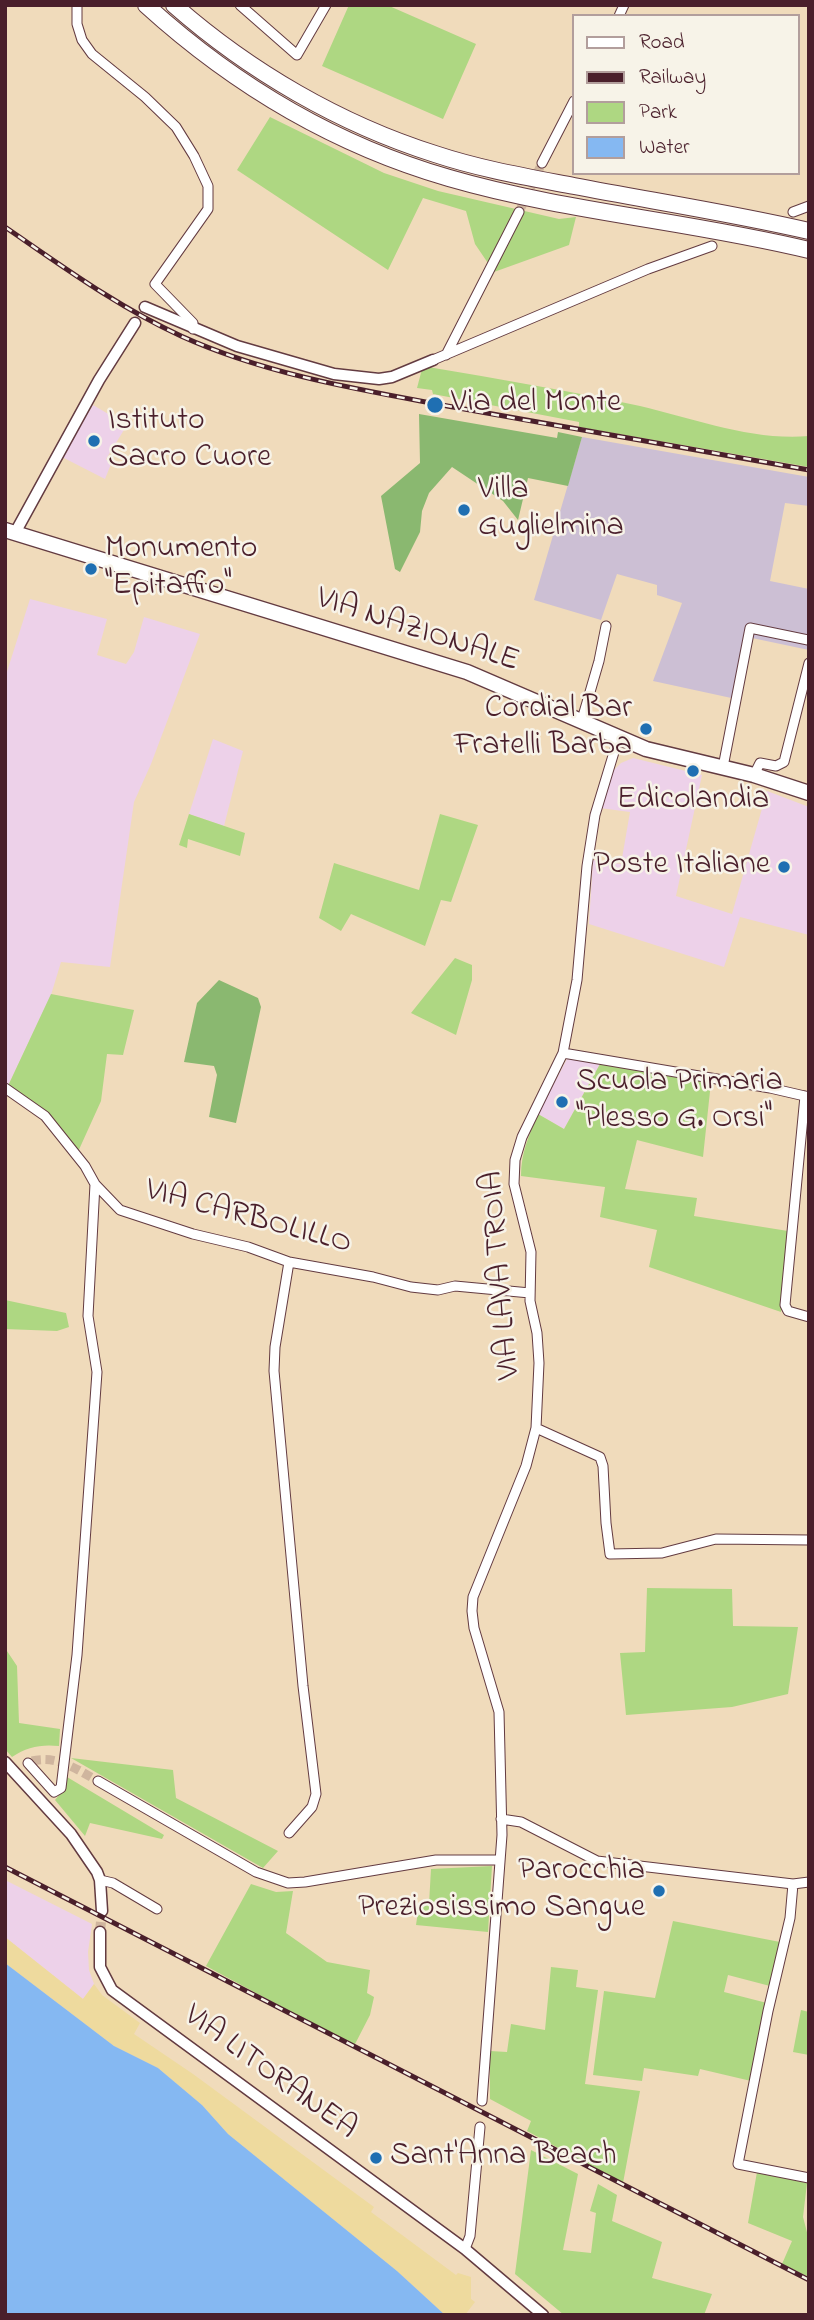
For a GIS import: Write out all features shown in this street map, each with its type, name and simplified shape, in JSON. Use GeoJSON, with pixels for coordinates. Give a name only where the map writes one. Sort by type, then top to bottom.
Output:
{"type":"FeatureCollection","features":[{"type":"Feature","properties":{"kind":"highway"},"geometry":{"type":"LineString","coordinates":[[146,5],[191,44],[265,96],[337,135],[416,167],[519,195],[809,250]]}},
{"type":"Feature","properties":{"kind":"highway"},"geometry":{"type":"LineString","coordinates":[[174,5],[244,60],[337,115],[435,155],[520,176],[809,231]]}},
{"type":"Feature","properties":{"kind":"main road","name":"VIA NAZIONALE"},"geometry":{"type":"LineString","coordinates":[[10,531],[467,673],[618,739],[669,756],[754,775],[809,793]]}},
{"type":"Feature","properties":{"kind":"street"},"geometry":{"type":"LineString","coordinates":[[76,5],[77,24],[82,40],[92,54],[162,112],[180,133],[208,186],[208,209],[155,284],[193,323],[193,329]]}},
{"type":"Feature","properties":{"kind":"street"},"geometry":{"type":"LineString","coordinates":[[240,5],[297,55],[326,5]]}},
{"type":"Feature","properties":{"kind":"street"},"geometry":{"type":"LineString","coordinates":[[542,163],[572,105]]}},
{"type":"Feature","properties":{"kind":"street"},"geometry":{"type":"LineString","coordinates":[[793,212],[809,206]]}},
{"type":"Feature","properties":{"kind":"street"},"geometry":{"type":"LineString","coordinates":[[446,355],[519,212]]}},
{"type":"Feature","properties":{"kind":"street"},"geometry":{"type":"LineString","coordinates":[[145,307],[193,329],[269,357],[334,374],[359,378],[392,377],[648,269],[712,246]]}},
{"type":"Feature","properties":{"kind":"street"},"geometry":{"type":"LineString","coordinates":[[10,531],[135,323]]}},
{"type":"Feature","properties":{"kind":"street"},"geometry":{"type":"LineString","coordinates":[[580,723],[599,661],[606,626]]}},
{"type":"Feature","properties":{"kind":"street"},"geometry":{"type":"LineString","coordinates":[[723,767],[750,628],[808,640]]}},
{"type":"Feature","properties":{"kind":"street"},"geometry":{"type":"LineString","coordinates":[[754,775],[760,763],[776,766],[784,762],[809,663]]}},
{"type":"Feature","properties":{"kind":"street","name":"VIA LAVA TROIA"},"geometry":{"type":"LineString","coordinates":[[482,2101],[501,1819],[499,1712],[474,1628],[473,1597],[526,1466],[536,1428],[539,1363],[530,1293],[531,1252],[514,1184],[515,1160],[522,1137],[563,1053],[577,980],[587,866],[595,815],[618,739]]}},
{"type":"Feature","properties":{"kind":"street"},"geometry":{"type":"LineString","coordinates":[[563,1053],[807,1096],[785,1305],[788,1311],[809,1317]]}},
{"type":"Feature","properties":{"kind":"street","name":"VIA CARBOLILLO"},"geometry":{"type":"LineString","coordinates":[[5,1088],[45,1116],[85,1166],[95,1184],[120,1210],[193,1234],[248,1247],[289,1262],[373,1277],[411,1287],[438,1290],[455,1286],[530,1293]]}},
{"type":"Feature","properties":{"kind":"street"},"geometry":{"type":"LineString","coordinates":[[15,1772],[30,1762],[54,1792],[61,1788],[77,1655],[97,1372],[88,1316],[95,1184]]}},
{"type":"Feature","properties":{"kind":"street"},"geometry":{"type":"LineString","coordinates":[[289,1262],[275,1347],[274,1371],[303,1686],[316,1794],[312,1807],[289,1833]]}},
{"type":"Feature","properties":{"kind":"street"},"geometry":{"type":"LineString","coordinates":[[536,1428],[600,1457],[610,1554],[662,1553],[716,1539],[809,1540]]}},
{"type":"Feature","properties":{"kind":"street"},"geometry":{"type":"LineString","coordinates":[[5,1762],[71,1834],[100,1880],[102,1911]]}},
{"type":"Feature","properties":{"kind":"street"},"geometry":{"type":"LineString","coordinates":[[98,1781],[271,1879],[306,1882],[452,1859],[499,1860]]}},
{"type":"Feature","properties":{"kind":"street"},"geometry":{"type":"LineString","coordinates":[[501,1819],[521,1822],[597,1861],[793,1884],[809,1882]]}},
{"type":"Feature","properties":{"kind":"street"},"geometry":{"type":"LineString","coordinates":[[100,1880],[113,1883],[157,1909]]}},
{"type":"Feature","properties":{"kind":"street"},"geometry":{"type":"LineString","coordinates":[[793,1884],[790,1918],[738,2164],[809,2178]]}},
{"type":"Feature","properties":{"kind":"street","name":"VIA LITORANEA"},"geometry":{"type":"LineString","coordinates":[[100,1932],[100,1967],[112,1990],[465,2249],[543,2315]]}},
{"type":"Feature","properties":{"kind":"street"},"geometry":{"type":"LineString","coordinates":[[465,2249],[470,2236],[480,2127]]}},
{"type":"Feature","properties":{"kind":"shaded area","name":"Istituto Sacro Cuore"},"geometry":{"type":"Polygon","coordinates":[[[93,405],[127,425],[106,459],[111,464],[105,479],[62,457],[93,405]]]}},
{"type":"Feature","properties":{"kind":"shaded area"},"geometry":{"type":"Polygon","coordinates":[[[582,437],[809,477],[809,506],[785,503],[770,581],[809,589],[809,650],[752,638],[736,699],[653,681],[682,603],[657,595],[657,585],[617,574],[601,620],[534,600],[582,437]]]}},
{"type":"Feature","properties":{"kind":"shaded area"},"geometry":{"type":"Polygon","coordinates":[[[30,599],[107,619],[97,655],[126,664],[134,652],[144,617],[200,634],[134,802],[110,967],[61,962],[51,995],[5,1088],[5,678],[30,599]]]}},
{"type":"Feature","properties":{"kind":"shaded area"},"geometry":{"type":"Polygon","coordinates":[[[213,739],[243,751],[224,826],[189,814],[213,739]]]}},
{"type":"Feature","properties":{"kind":"shaded area"},"geometry":{"type":"Polygon","coordinates":[[[633,758],[702,775],[676,896],[732,914],[767,791],[809,807],[809,935],[740,917],[724,967],[589,924],[593,860],[621,864],[630,812],[600,808],[611,773],[621,763],[633,758]]]}},
{"type":"Feature","properties":{"kind":"shaded area","name":"Scuola Primaria \"Plesso G. Orsi\""},"geometry":{"type":"Polygon","coordinates":[[[567,1059],[600,1064],[564,1129],[538,1114],[567,1059]]]}},
{"type":"Feature","properties":{"kind":"shaded area"},"geometry":{"type":"Polygon","coordinates":[[[5,1880],[92,1924],[88,1952],[89,1970],[94,1984],[83,1999],[5,1937],[5,1880]]]}},
{"type":"Feature","properties":{"kind":"green space"},"geometry":{"type":"Polygon","coordinates":[[[349,5],[387,5],[476,44],[443,119],[322,66],[349,5]]]}},
{"type":"Feature","properties":{"kind":"green space"},"geometry":{"type":"Polygon","coordinates":[[[270,117],[384,173],[438,191],[559,219],[576,217],[569,245],[494,272],[475,244],[466,211],[423,198],[388,270],[237,170],[270,117]]]}},
{"type":"Feature","properties":{"kind":"green space"},"geometry":{"type":"Polygon","coordinates":[[[428,367],[640,406],[745,432],[788,437],[809,436],[809,467],[579,427],[579,422],[433,394],[432,390],[417,388],[422,369],[428,367]]]}},
{"type":"Feature","properties":{"kind":"green space"},"geometry":{"type":"Polygon","coordinates":[[[419,414],[557,438],[558,432],[582,437],[568,486],[528,478],[518,520],[503,501],[452,467],[429,493],[422,511],[420,532],[400,572],[395,569],[381,496],[420,463],[419,414]]]}},
{"type":"Feature","properties":{"kind":"green space"},"geometry":{"type":"Polygon","coordinates":[[[189,814],[245,833],[240,856],[188,839],[187,848],[179,845],[189,814]]]}},
{"type":"Feature","properties":{"kind":"green space"},"geometry":{"type":"Polygon","coordinates":[[[440,814],[478,825],[451,902],[441,900],[425,946],[351,914],[341,931],[319,918],[334,863],[419,890],[440,814]]]}},
{"type":"Feature","properties":{"kind":"green space"},"geometry":{"type":"Polygon","coordinates":[[[455,958],[472,965],[472,980],[456,1035],[411,1013],[455,958]]]}},
{"type":"Feature","properties":{"kind":"green space"},"geometry":{"type":"Polygon","coordinates":[[[219,980],[258,998],[261,1007],[236,1123],[209,1117],[217,1075],[214,1066],[184,1062],[197,1003],[219,980]]]}},
{"type":"Feature","properties":{"kind":"green space"},"geometry":{"type":"Polygon","coordinates":[[[51,994],[134,1010],[123,1055],[107,1054],[101,1101],[77,1154],[49,1117],[7,1088],[51,994]]]}},
{"type":"Feature","properties":{"kind":"green space"},"geometry":{"type":"Polygon","coordinates":[[[600,1064],[711,1082],[703,1157],[637,1140],[625,1189],[697,1198],[694,1216],[788,1231],[781,1312],[649,1267],[657,1230],[600,1217],[605,1187],[521,1176],[524,1152],[538,1114],[564,1129],[600,1064]]]}},
{"type":"Feature","properties":{"kind":"green space"},"geometry":{"type":"Polygon","coordinates":[[[5,1300],[66,1313],[69,1327],[57,1331],[5,1329],[5,1300]]]}},
{"type":"Feature","properties":{"kind":"green space"},"geometry":{"type":"Polygon","coordinates":[[[647,1588],[732,1589],[733,1626],[798,1627],[788,1694],[732,1707],[626,1715],[620,1653],[645,1652],[647,1588]]]}},
{"type":"Feature","properties":{"kind":"green space"},"geometry":{"type":"Polygon","coordinates":[[[5,1648],[17,1666],[19,1723],[60,1729],[59,1746],[34,1747],[12,1757],[5,1749],[5,1648]]]}},
{"type":"Feature","properties":{"kind":"green space"},"geometry":{"type":"Polygon","coordinates":[[[71,1758],[173,1770],[176,1798],[278,1851],[263,1868],[71,1758]]]}},
{"type":"Feature","properties":{"kind":"green space"},"geometry":{"type":"Polygon","coordinates":[[[67,1777],[164,1835],[162,1839],[90,1823],[85,1836],[55,1800],[64,1789],[67,1777]]]}},
{"type":"Feature","properties":{"kind":"green space"},"geometry":{"type":"Polygon","coordinates":[[[492,1866],[488,1932],[416,1925],[419,1905],[429,1904],[431,1869],[492,1866]]]}},
{"type":"Feature","properties":{"kind":"green space"},"geometry":{"type":"Polygon","coordinates":[[[251,1884],[276,1892],[293,1891],[286,1933],[327,1962],[370,1970],[367,1993],[374,1997],[370,2015],[354,2046],[206,1966],[251,1884]]]}},
{"type":"Feature","properties":{"kind":"green space"},"geometry":{"type":"Polygon","coordinates":[[[673,1921],[780,1942],[770,1986],[728,1975],[724,1992],[767,2003],[751,2081],[700,2069],[698,2076],[644,2068],[642,2081],[593,2075],[604,1991],[655,1998],[673,1921]]]}},
{"type":"Feature","properties":{"kind":"green space"},"geometry":{"type":"Polygon","coordinates":[[[551,1967],[578,1970],[576,1987],[598,1990],[585,2084],[640,2091],[623,2183],[527,2131],[531,2121],[490,2099],[490,2051],[507,2052],[511,2024],[545,2030],[551,1967]]]}},
{"type":"Feature","properties":{"kind":"green space"},"geometry":{"type":"Polygon","coordinates":[[[801,2010],[809,2012],[809,2055],[793,2052],[801,2010]]]}},
{"type":"Feature","properties":{"kind":"green space"},"geometry":{"type":"Polygon","coordinates":[[[531,2150],[578,2174],[563,2250],[591,2253],[596,2213],[590,2211],[598,2184],[617,2195],[612,2221],[662,2242],[652,2278],[712,2294],[704,2315],[564,2315],[515,2274],[531,2150]]]}},
{"type":"Feature","properties":{"kind":"green space"},"geometry":{"type":"Polygon","coordinates":[[[757,2172],[807,2183],[803,2217],[809,2240],[809,2277],[782,2264],[792,2241],[748,2223],[757,2172]]]}},
{"type":"Feature","properties":{"kind":"sand"},"geometry":{"type":"Polygon","coordinates":[[[5,1937],[83,1999],[94,1984],[102,1995],[140,2023],[134,2034],[374,2207],[371,2212],[456,2275],[458,2273],[471,2277],[471,2299],[475,2302],[465,2315],[445,2315],[397,2271],[228,2134],[202,2105],[158,2068],[114,2046],[5,1963],[5,1937]]]}},
{"type":"Feature","properties":{"kind":"water"},"geometry":{"type":"Polygon","coordinates":[[[5,1963],[114,2046],[158,2068],[202,2105],[228,2134],[397,2271],[445,2315],[5,2315],[5,1963]]]}},
{"type":"Feature","properties":{"kind":"tunnel"},"geometry":{"type":"LineString","coordinates":[[519,212],[542,163]]}},
{"type":"Feature","properties":{"kind":"tunnel"},"geometry":{"type":"LineString","coordinates":[[32,1761],[58,1762],[98,1781]]}},
{"type":"Feature","properties":{"kind":"tunnel"},"geometry":{"type":"LineString","coordinates":[[100,1932],[102,1911]]}},
{"type":"Feature","properties":{"kind":"railway"},"geometry":{"type":"LineString","coordinates":[[5,227],[91,285],[158,325],[214,350],[247,361],[315,380],[384,394],[809,470]]}},
{"type":"Feature","properties":{"kind":"railway"},"geometry":{"type":"LineString","coordinates":[[5,1867],[809,2280]]}},
{"type":"Feature","properties":{"kind":"place","name":"Via del Monte"},"geometry":{"type":"Point","coordinates":[435,405]}},
{"type":"Feature","properties":{"kind":"place","name":"Istituto Sacro Cuore"},"geometry":{"type":"Point","coordinates":[94,441]}},
{"type":"Feature","properties":{"kind":"place","name":"Villa Guglielmina"},"geometry":{"type":"Point","coordinates":[464,510]}},
{"type":"Feature","properties":{"kind":"place","name":"Monumento \"Epitaffio\""},"geometry":{"type":"Point","coordinates":[91,569]}},
{"type":"Feature","properties":{"kind":"place","name":"Cordial Bar Fratelli Barba"},"geometry":{"type":"Point","coordinates":[646,729]}},
{"type":"Feature","properties":{"kind":"place","name":"Edicolandia"},"geometry":{"type":"Point","coordinates":[693,771]}},
{"type":"Feature","properties":{"kind":"place","name":"Poste Italiane"},"geometry":{"type":"Point","coordinates":[784,867]}},
{"type":"Feature","properties":{"kind":"place","name":"Scuola Primaria \"Plesso G. Orsi\""},"geometry":{"type":"Point","coordinates":[562,1102]}},
{"type":"Feature","properties":{"kind":"place","name":"Parocchia Preziosissimo Sangue"},"geometry":{"type":"Point","coordinates":[659,1891]}},
{"type":"Feature","properties":{"kind":"place","name":"Sant'Anna Beach"},"geometry":{"type":"Point","coordinates":[376,2158]}}]}
